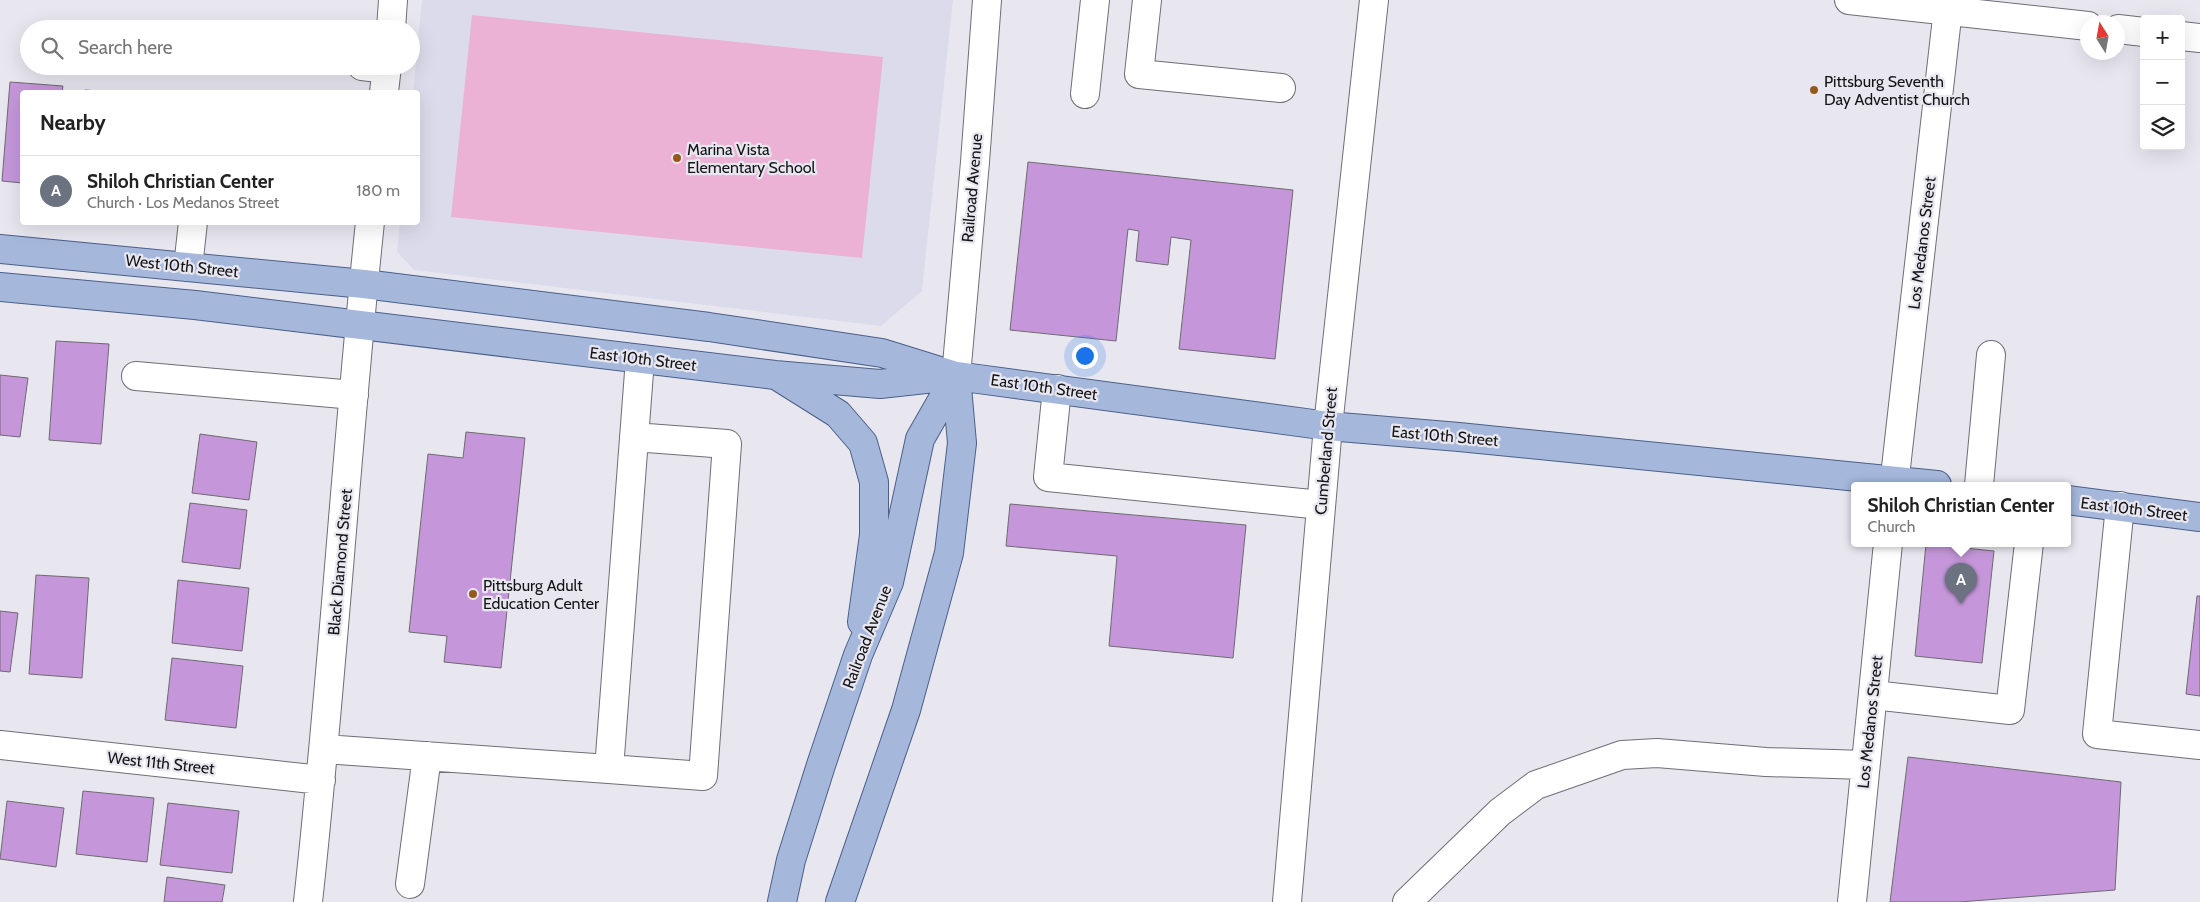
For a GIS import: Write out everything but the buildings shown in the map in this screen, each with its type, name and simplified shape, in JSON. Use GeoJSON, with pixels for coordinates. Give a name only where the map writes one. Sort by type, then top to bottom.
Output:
{"type":"FeatureCollection","features":[{"type":"Feature","properties":{"kind":"main road","name":"West 10th Street"},"geometry":{"type":"LineString","coordinates":[[0,249],[364,284]]}},
{"type":"Feature","properties":{"kind":"main road","name":"East 10th Street"},"geometry":{"type":"LineString","coordinates":[[364,284],[708,327],[882,353],[956,376],[1328,426],[1459,436],[1885,482]]}},
{"type":"Feature","properties":{"kind":"main road"},"geometry":{"type":"LineString","coordinates":[[0,287],[195,305],[360,324]]}},
{"type":"Feature","properties":{"kind":"main road","name":"East 10th Street"},"geometry":{"type":"LineString","coordinates":[[360,324],[775,375],[880,384],[956,376]]}},
{"type":"Feature","properties":{"kind":"main road"},"geometry":{"type":"LineString","coordinates":[[775,375],[838,414],[863,443],[874,482],[874,535],[858,655]]}},
{"type":"Feature","properties":{"kind":"main road","name":"Railroad Avenue"},"geometry":{"type":"LineString","coordinates":[[782,902],[791,860],[858,655],[889,582],[920,438],[956,376]]}},
{"type":"Feature","properties":{"kind":"main road","name":"Railroad Avenue"},"geometry":{"type":"LineString","coordinates":[[840,902],[906,710],[948,553],[962,443],[956,376]]}},
{"type":"Feature","properties":{"kind":"main road","name":"East 10th Street"},"geometry":{"type":"LineString","coordinates":[[2071,500],[2200,518]]}},
{"type":"Feature","properties":{"kind":"street"},"geometry":{"type":"LineString","coordinates":[[392,20],[393,0]]}},
{"type":"Feature","properties":{"kind":"street","name":"Railroad Avenue"},"geometry":{"type":"LineString","coordinates":[[956,376],[987,0]]}},
{"type":"Feature","properties":{"kind":"street"},"geometry":{"type":"LineString","coordinates":[[1085,94],[1095,0]]}},
{"type":"Feature","properties":{"kind":"street"},"geometry":{"type":"LineString","coordinates":[[1147,0],[1139,74],[1281,88]]}},
{"type":"Feature","properties":{"kind":"street","name":"Cumberland Street"},"geometry":{"type":"LineString","coordinates":[[1287,902],[1328,426],[1374,0]]}},
{"type":"Feature","properties":{"kind":"street"},"geometry":{"type":"LineString","coordinates":[[1850,0],[1949,6],[2080,25]]}},
{"type":"Feature","properties":{"kind":"street","name":"Los Medanos Street"},"geometry":{"type":"LineString","coordinates":[[1894,482],[1949,6]]}},
{"type":"Feature","properties":{"kind":"street"},"geometry":{"type":"LineString","coordinates":[[2125,30],[2140,32]]}},
{"type":"Feature","properties":{"kind":"street"},"geometry":{"type":"LineString","coordinates":[[2185,36],[2200,38]]}},
{"type":"Feature","properties":{"kind":"street"},"geometry":{"type":"LineString","coordinates":[[188,267],[192,225]]}},
{"type":"Feature","properties":{"kind":"street","name":"Black Diamond Street"},"geometry":{"type":"LineString","coordinates":[[308,902],[324,749],[370,225]]}},
{"type":"Feature","properties":{"kind":"street"},"geometry":{"type":"LineString","coordinates":[[1979,482],[1991,355]]}},
{"type":"Feature","properties":{"kind":"street"},"geometry":{"type":"LineString","coordinates":[[609,769],[640,358]]}},
{"type":"Feature","properties":{"kind":"street"},"geometry":{"type":"LineString","coordinates":[[136,376],[354,395]]}},
{"type":"Feature","properties":{"kind":"street"},"geometry":{"type":"LineString","coordinates":[[1057,389],[1048,477],[1321,505]]}},
{"type":"Feature","properties":{"kind":"street"},"geometry":{"type":"LineString","coordinates":[[324,749],[703,776],[727,444],[634,437]]}},
{"type":"Feature","properties":{"kind":"street"},"geometry":{"type":"LineString","coordinates":[[2120,506],[2097,734],[2200,745]]}},
{"type":"Feature","properties":{"kind":"street","name":"Los Medanos Street"},"geometry":{"type":"LineString","coordinates":[[1852,902],[1888,547]]}},
{"type":"Feature","properties":{"kind":"street"},"geometry":{"type":"LineString","coordinates":[[1873,695],[2010,710],[2029,547]]}},
{"type":"Feature","properties":{"kind":"street","name":"West 11th Street"},"geometry":{"type":"LineString","coordinates":[[0,745],[321,780]]}},
{"type":"Feature","properties":{"kind":"street"},"geometry":{"type":"LineString","coordinates":[[1407,902],[1500,812],[1536,785],[1622,755],[1657,753],[1766,762],[1866,765]]}},
{"type":"Feature","properties":{"kind":"street"},"geometry":{"type":"LineString","coordinates":[[410,884],[427,756]]}},
{"type":"Feature","properties":{"kind":"shaded area","name":"Marina Vista Elementary School"},"geometry":{"type":"Polygon","coordinates":[[[422,0],[953,0],[922,291],[881,326],[414,270],[397,252],[400,225],[420,225],[420,90],[413,90],[415,75],[420,75],[422,0]]]}},
{"type":"Feature","properties":{"kind":"shaded area"},"geometry":{"type":"Polygon","coordinates":[[[472,15],[883,57],[862,258],[451,217],[472,15]]]}},
{"type":"Feature","properties":{"kind":"place","name":"Pittsburg Seventh Day Adventist Church"},"geometry":{"type":"Point","coordinates":[1814,90]}},
{"type":"Feature","properties":{"kind":"place","name":"Marina Vista Elementary School"},"geometry":{"type":"Point","coordinates":[677,158]}},
{"type":"Feature","properties":{"kind":"place","name":"Pittsburg Adult Education Center"},"geometry":{"type":"Point","coordinates":[473,594]}},
{"type":"Feature","properties":{"kind":"place","name":"Shiloh Christian Center"},"geometry":{"type":"Point","coordinates":[1961,604]}}]}
